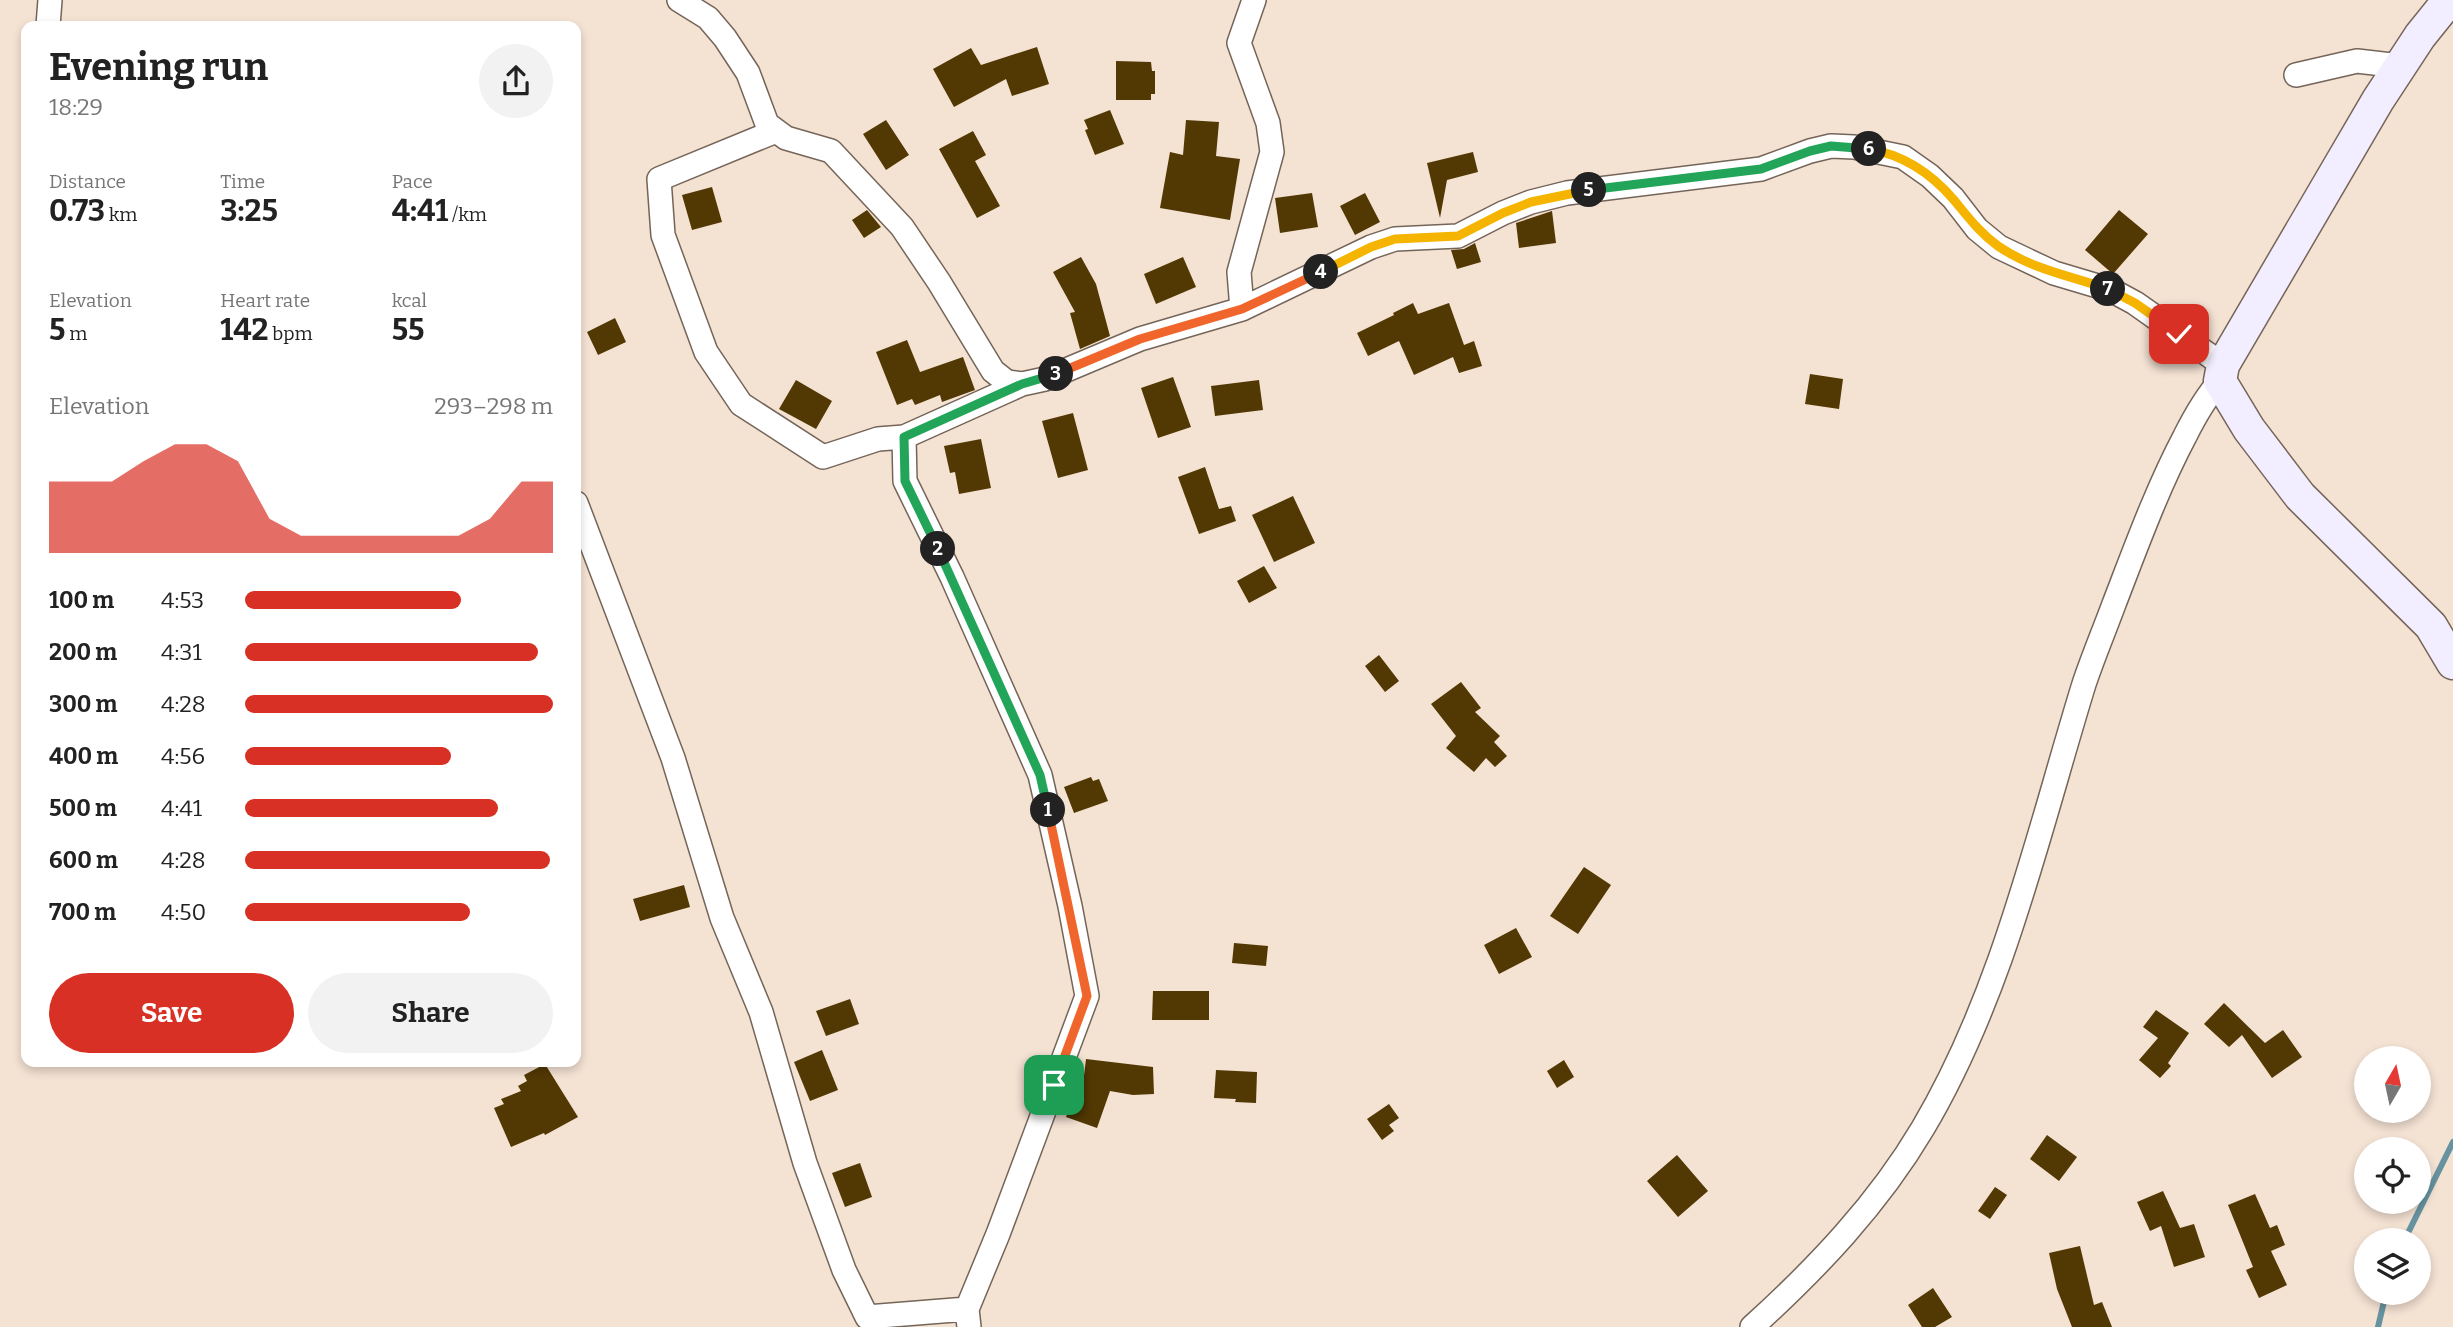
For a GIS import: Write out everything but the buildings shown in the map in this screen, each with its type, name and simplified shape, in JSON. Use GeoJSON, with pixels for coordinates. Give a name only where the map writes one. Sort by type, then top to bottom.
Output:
{"type":"FeatureCollection","features":[{"type":"Feature","properties":{"kind":"street"},"geometry":{"type":"LineString","coordinates":[[48,21],[50,0]]}},
{"type":"Feature","properties":{"kind":"street"},"geometry":{"type":"LineString","coordinates":[[679,0],[708,18],[725,38],[748,74],[767,124],[786,138],[831,151],[845,164],[902,227],[993,371],[1007,382],[1022,384]]}},
{"type":"Feature","properties":{"kind":"street"},"geometry":{"type":"LineString","coordinates":[[1242,309],[1239,272],[1272,152],[1268,123],[1239,43],[1254,0]]}},
{"type":"Feature","properties":{"kind":"street"},"geometry":{"type":"LineString","coordinates":[[1752,1327],[1849,1231],[1923,1129],[1980,1013],[2045,817],[2085,681],[2167,470],[2204,401],[2400,66],[2449,0]]}},
{"type":"Feature","properties":{"kind":"street"},"geometry":{"type":"LineString","coordinates":[[2296,75],[2357,61],[2400,66]]}},
{"type":"Feature","properties":{"kind":"street"},"geometry":{"type":"LineString","coordinates":[[776,131],[659,179],[663,235],[706,352],[741,404],[823,457],[878,439],[904,437],[1022,384],[1045,379],[1140,339],[1242,309],[1371,247],[1395,239],[1458,236],[1503,213],[1531,202],[1567,193],[1761,169],[1831,146],[1854,147],[1903,157],[1930,176],[1953,198],[1977,229],[1999,247],[2054,273],[2111,290],[2135,303],[2221,373],[2249,429],[2300,496],[2431,626],[2453,663]]}},
{"type":"Feature","properties":{"kind":"street"},"geometry":{"type":"LineString","coordinates":[[581,516],[673,758],[722,918],[761,1012],[805,1163],[844,1270],[867,1317],[968,1318],[1087,996],[1040,775],[952,577],[905,481],[904,437]]}},
{"type":"Feature","properties":{"kind":"waterway"},"geometry":{"type":"LineString","coordinates":[[2410,1228],[2453,1142]]}},
{"type":"Feature","properties":{"kind":"waterway"},"geometry":{"type":"LineString","coordinates":[[2378,1327],[2383,1305]]}},
{"type":"Feature","properties":{"kind":"route"},"geometry":{"type":"LineString","coordinates":[[1054,1085],[1087,996],[1040,775],[952,577],[905,481],[904,437],[1022,384],[1045,379],[1140,339],[1242,309],[1371,247],[1395,239],[1458,236],[1503,213],[1531,202],[1567,193],[1761,169],[1831,146],[1854,147],[1903,157],[1930,176],[1953,198],[1977,229],[1999,247],[2054,273],[2111,290],[2135,303],[2179,334]]}}]}
